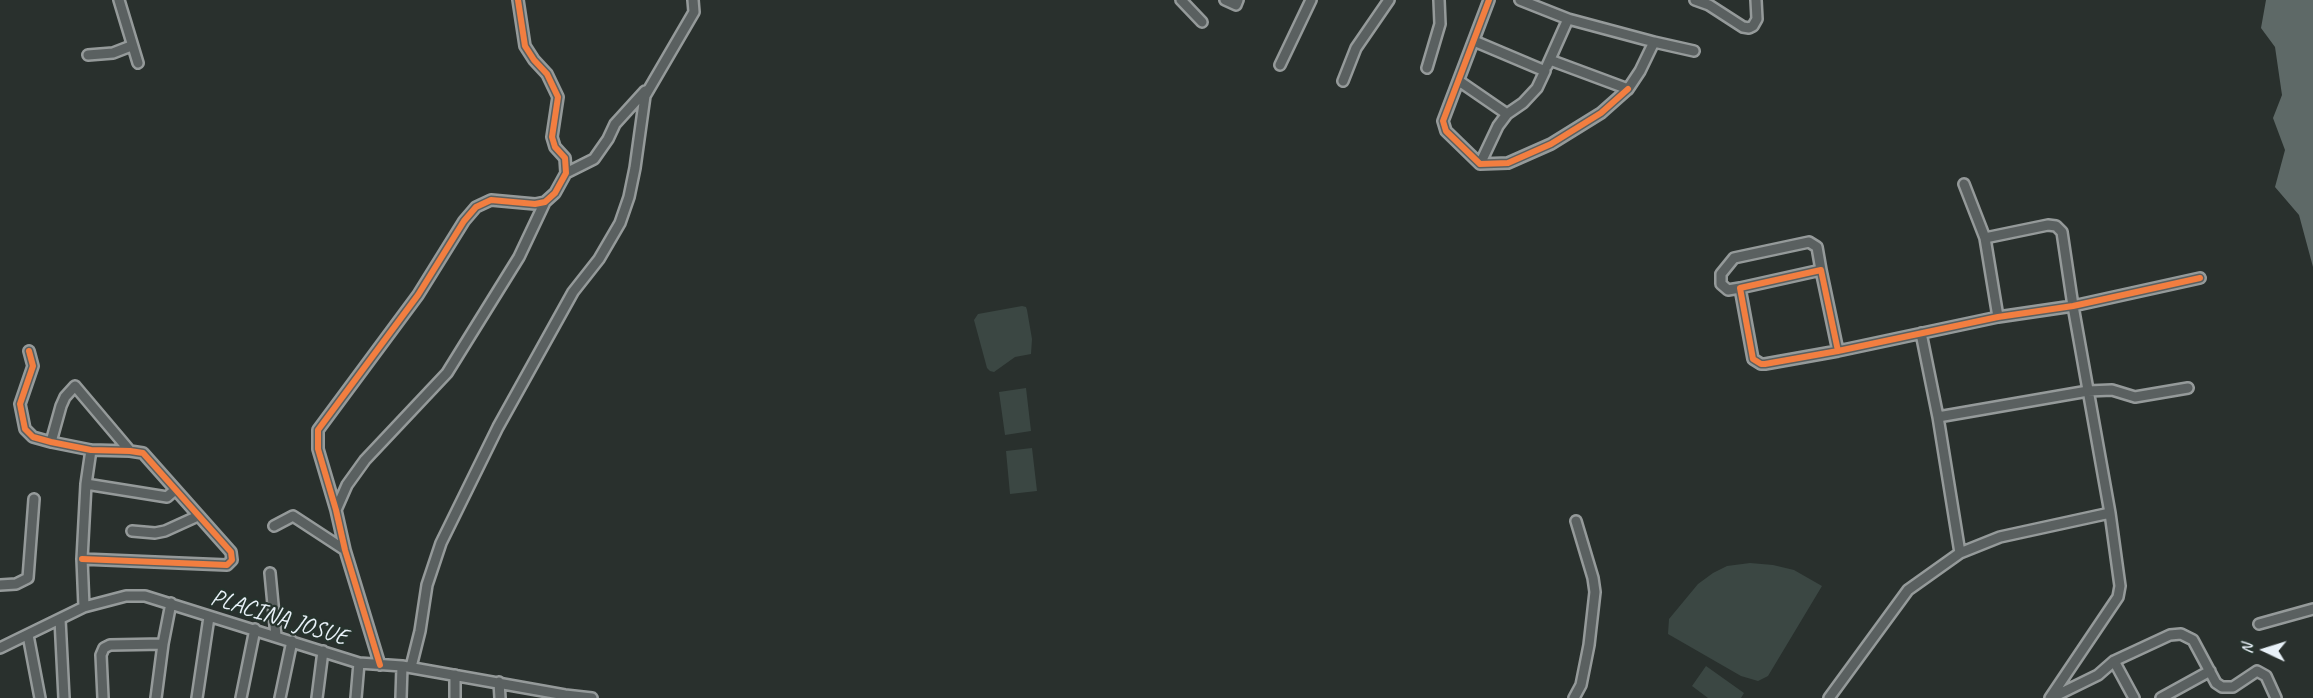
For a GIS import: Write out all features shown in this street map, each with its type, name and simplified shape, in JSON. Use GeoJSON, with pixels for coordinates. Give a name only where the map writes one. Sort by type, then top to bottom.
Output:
{"type":"FeatureCollection","features":[{"type":"Feature","properties":{"kind":"street"},"geometry":{"type":"LineString","coordinates":[[119,0],[138,63]]}},
{"type":"Feature","properties":{"kind":"street"},"geometry":{"type":"LineString","coordinates":[[336,510],[347,485],[365,460],[447,373],[519,257],[545,202],[555,193],[566,173],[565,158],[555,147],[552,137],[558,97],[547,74],[525,46],[518,0]]}},
{"type":"Feature","properties":{"kind":"street"},"geometry":{"type":"LineString","coordinates":[[566,173],[594,159],[615,124],[649,87],[694,12],[693,0]]}},
{"type":"Feature","properties":{"kind":"street"},"geometry":{"type":"LineString","coordinates":[[1180,0],[1202,22]]}},
{"type":"Feature","properties":{"kind":"street"},"geometry":{"type":"LineString","coordinates":[[1225,0],[1236,5],[1239,0]]}},
{"type":"Feature","properties":{"kind":"street"},"geometry":{"type":"LineString","coordinates":[[1280,65],[1311,0]]}},
{"type":"Feature","properties":{"kind":"street"},"geometry":{"type":"LineString","coordinates":[[1343,81],[1356,48],[1389,0]]}},
{"type":"Feature","properties":{"kind":"street"},"geometry":{"type":"LineString","coordinates":[[1427,68],[1440,24],[1439,0]]}},
{"type":"Feature","properties":{"kind":"street"},"geometry":{"type":"LineString","coordinates":[[1489,0],[1443,121],[1444,126],[1480,164],[1508,163],[1551,144],[1601,112],[1628,89],[1654,42]]}},
{"type":"Feature","properties":{"kind":"street"},"geometry":{"type":"LineString","coordinates":[[1520,0],[1568,19],[1694,51]]}},
{"type":"Feature","properties":{"kind":"street"},"geometry":{"type":"LineString","coordinates":[[1695,0],[1709,5],[1743,27],[1749,28],[1757,19],[1756,0]]}},
{"type":"Feature","properties":{"kind":"street"},"geometry":{"type":"LineString","coordinates":[[1480,164],[1498,126],[1507,114],[1523,104],[1537,88],[1568,19]]}},
{"type":"Feature","properties":{"kind":"street"},"geometry":{"type":"LineString","coordinates":[[1474,41],[1545,71]]}},
{"type":"Feature","properties":{"kind":"street"},"geometry":{"type":"LineString","coordinates":[[88,55],[114,52],[131,46]]}},
{"type":"Feature","properties":{"kind":"street"},"geometry":{"type":"LineString","coordinates":[[1550,60],[1628,89]]}},
{"type":"Feature","properties":{"kind":"street"},"geometry":{"type":"LineString","coordinates":[[1459,81],[1507,114]]}},
{"type":"Feature","properties":{"kind":"street"},"geometry":{"type":"LineString","coordinates":[[401,698],[406,667],[420,631],[427,585],[441,543],[498,426],[567,302],[599,259],[620,223],[629,197],[643,106],[649,87]]}},
{"type":"Feature","properties":{"kind":"street"},"geometry":{"type":"LineString","coordinates":[[1964,184],[1985,238],[1998,317]]}},
{"type":"Feature","properties":{"kind":"street"},"geometry":{"type":"LineString","coordinates":[[380,665],[345,550],[316,438],[318,430],[418,295],[464,221],[476,207],[491,200],[535,204],[545,202]]}},
{"type":"Feature","properties":{"kind":"street"},"geometry":{"type":"LineString","coordinates":[[1985,238],[2043,226],[2056,226],[2062,232],[2110,513],[2120,586],[2118,597],[2050,698]]}},
{"type":"Feature","properties":{"kind":"street"},"geometry":{"type":"LineString","coordinates":[[1821,270],[1728,290],[1721,284],[1721,274],[1734,258],[1809,242],[1817,247],[1838,351]]}},
{"type":"Feature","properties":{"kind":"street"},"geometry":{"type":"LineString","coordinates":[[1740,288],[1755,362],[1765,364],[1998,317],[2073,306],[2200,278]]}},
{"type":"Feature","properties":{"kind":"street"},"geometry":{"type":"LineString","coordinates":[[1921,333],[1938,417],[1960,553]]}},
{"type":"Feature","properties":{"kind":"street"},"geometry":{"type":"LineString","coordinates":[[29,351],[33,366],[20,404],[22,424],[25,429],[33,437],[51,442],[92,450],[129,450],[143,453],[231,552],[232,560],[227,565],[82,559]]}},
{"type":"Feature","properties":{"kind":"street"},"geometry":{"type":"LineString","coordinates":[[51,442],[61,406],[75,386],[129,450]]}},
{"type":"Feature","properties":{"kind":"street"},"geometry":{"type":"LineString","coordinates":[[1938,417],[2088,391],[2112,390],[2135,397],[2188,388]]}},
{"type":"Feature","properties":{"kind":"street"},"geometry":{"type":"LineString","coordinates":[[84,607],[82,559],[86,484],[92,450]]}},
{"type":"Feature","properties":{"kind":"street"},"geometry":{"type":"LineString","coordinates":[[86,484],[167,497],[175,490]]}},
{"type":"Feature","properties":{"kind":"street"},"geometry":{"type":"LineString","coordinates":[[0,585],[16,584],[28,578],[34,499]]}},
{"type":"Feature","properties":{"kind":"street"},"geometry":{"type":"LineString","coordinates":[[1829,698],[1908,591],[1960,553],[2000,537],[2110,513]]}},
{"type":"Feature","properties":{"kind":"street"},"geometry":{"type":"LineString","coordinates":[[132,531],[155,533],[165,531],[198,516]]}},
{"type":"Feature","properties":{"kind":"street"},"geometry":{"type":"LineString","coordinates":[[274,526],[293,516],[345,550]]}},
{"type":"Feature","properties":{"kind":"street"},"geometry":{"type":"LineString","coordinates":[[1574,698],[1581,685],[1589,645],[1595,592],[1576,521]]}},
{"type":"Feature","properties":{"kind":"street"},"geometry":{"type":"LineString","coordinates":[[270,573],[276,636]]}},
{"type":"Feature","properties":{"kind":"street","name":"PLACINA JOSUE"},"geometry":{"type":"LineString","coordinates":[[0,648],[84,607],[126,596],[145,596],[359,663],[406,667],[592,698]]}},
{"type":"Feature","properties":{"kind":"street"},"geometry":{"type":"LineString","coordinates":[[156,698],[171,603]]}},
{"type":"Feature","properties":{"kind":"street"},"geometry":{"type":"LineString","coordinates":[[2259,624],[2313,609]]}},
{"type":"Feature","properties":{"kind":"street"},"geometry":{"type":"LineString","coordinates":[[197,698],[209,617]]}},
{"type":"Feature","properties":{"kind":"street"},"geometry":{"type":"LineString","coordinates":[[60,619],[64,698]]}},
{"type":"Feature","properties":{"kind":"street"},"geometry":{"type":"LineString","coordinates":[[241,698],[255,629]]}},
{"type":"Feature","properties":{"kind":"street"},"geometry":{"type":"LineString","coordinates":[[28,634],[40,698]]}},
{"type":"Feature","properties":{"kind":"street"},"geometry":{"type":"LineString","coordinates":[[2050,698],[2098,675],[2114,661],[2170,635],[2181,634],[2193,640],[2216,683],[2227,688],[2233,687],[2257,671],[2262,672],[2276,698]]}},
{"type":"Feature","properties":{"kind":"street"},"geometry":{"type":"LineString","coordinates":[[280,698],[292,641]]}},
{"type":"Feature","properties":{"kind":"street"},"geometry":{"type":"LineString","coordinates":[[103,698],[101,655],[104,648],[110,645],[163,644]]}},
{"type":"Feature","properties":{"kind":"street"},"geometry":{"type":"LineString","coordinates":[[317,698],[323,651]]}},
{"type":"Feature","properties":{"kind":"street"},"geometry":{"type":"LineString","coordinates":[[2114,661],[2134,698]]}},
{"type":"Feature","properties":{"kind":"street"},"geometry":{"type":"LineString","coordinates":[[356,698],[359,663]]}},
{"type":"Feature","properties":{"kind":"street"},"geometry":{"type":"LineString","coordinates":[[2161,698],[2210,671]]}},
{"type":"Feature","properties":{"kind":"street"},"geometry":{"type":"LineString","coordinates":[[455,675],[455,698]]}},
{"type":"Feature","properties":{"kind":"street"},"geometry":{"type":"LineString","coordinates":[[499,682],[500,698]]}},
{"type":"Feature","properties":{"kind":"shaded area"},"geometry":{"type":"Polygon","coordinates":[[[2266,0],[2313,0],[2313,267],[2299,215],[2275,187],[2285,150],[2273,118],[2282,95],[2275,47],[2261,28],[2266,0]]]}},
{"type":"Feature","properties":{"kind":"shaded area"},"geometry":{"type":"Polygon","coordinates":[[[1022,306],[1027,310],[1032,339],[1031,354],[1015,357],[994,372],[990,371],[987,368],[974,320],[978,314],[1022,306]]]}},
{"type":"Feature","properties":{"kind":"shaded area"},"geometry":{"type":"Polygon","coordinates":[[[1026,388],[1031,431],[1005,435],[999,392],[1026,388]]]}},
{"type":"Feature","properties":{"kind":"shaded area"},"geometry":{"type":"Polygon","coordinates":[[[1032,448],[1037,491],[1010,494],[1006,451],[1032,448]]]}},
{"type":"Feature","properties":{"kind":"shaded area"},"geometry":{"type":"Polygon","coordinates":[[[1750,563],[1794,570],[1822,586],[1768,676],[1758,681],[1741,676],[1668,634],[1669,619],[1698,584],[1727,566],[1750,563]]]}},
{"type":"Feature","properties":{"kind":"shaded area"},"geometry":{"type":"Polygon","coordinates":[[[1706,666],[1744,693],[1741,698],[1708,698],[1692,686],[1706,666]]]}},
{"type":"Feature","properties":{"kind":"cycle path"},"geometry":{"type":"LineString","coordinates":[[380,665],[345,550],[318,449],[318,430],[418,295],[464,221],[476,207],[491,200],[535,204],[545,202],[555,193],[566,173],[565,158],[555,147],[552,137],[558,97],[547,74],[525,46],[518,0]]}},
{"type":"Feature","properties":{"kind":"cycle path"},"geometry":{"type":"LineString","coordinates":[[1489,0],[1443,121],[1446,131],[1480,164],[1508,163],[1551,144],[1601,113],[1628,89]]}},
{"type":"Feature","properties":{"kind":"cycle path"},"geometry":{"type":"LineString","coordinates":[[1838,351],[1821,270],[1740,288],[1753,359],[1765,364],[1838,351],[1998,317],[2073,306],[2200,278]]}},
{"type":"Feature","properties":{"kind":"cycle path"},"geometry":{"type":"LineString","coordinates":[[29,351],[33,366],[20,404],[25,429],[33,437],[51,442],[91,450],[143,453],[231,552],[232,560],[227,565],[82,559]]}}]}
